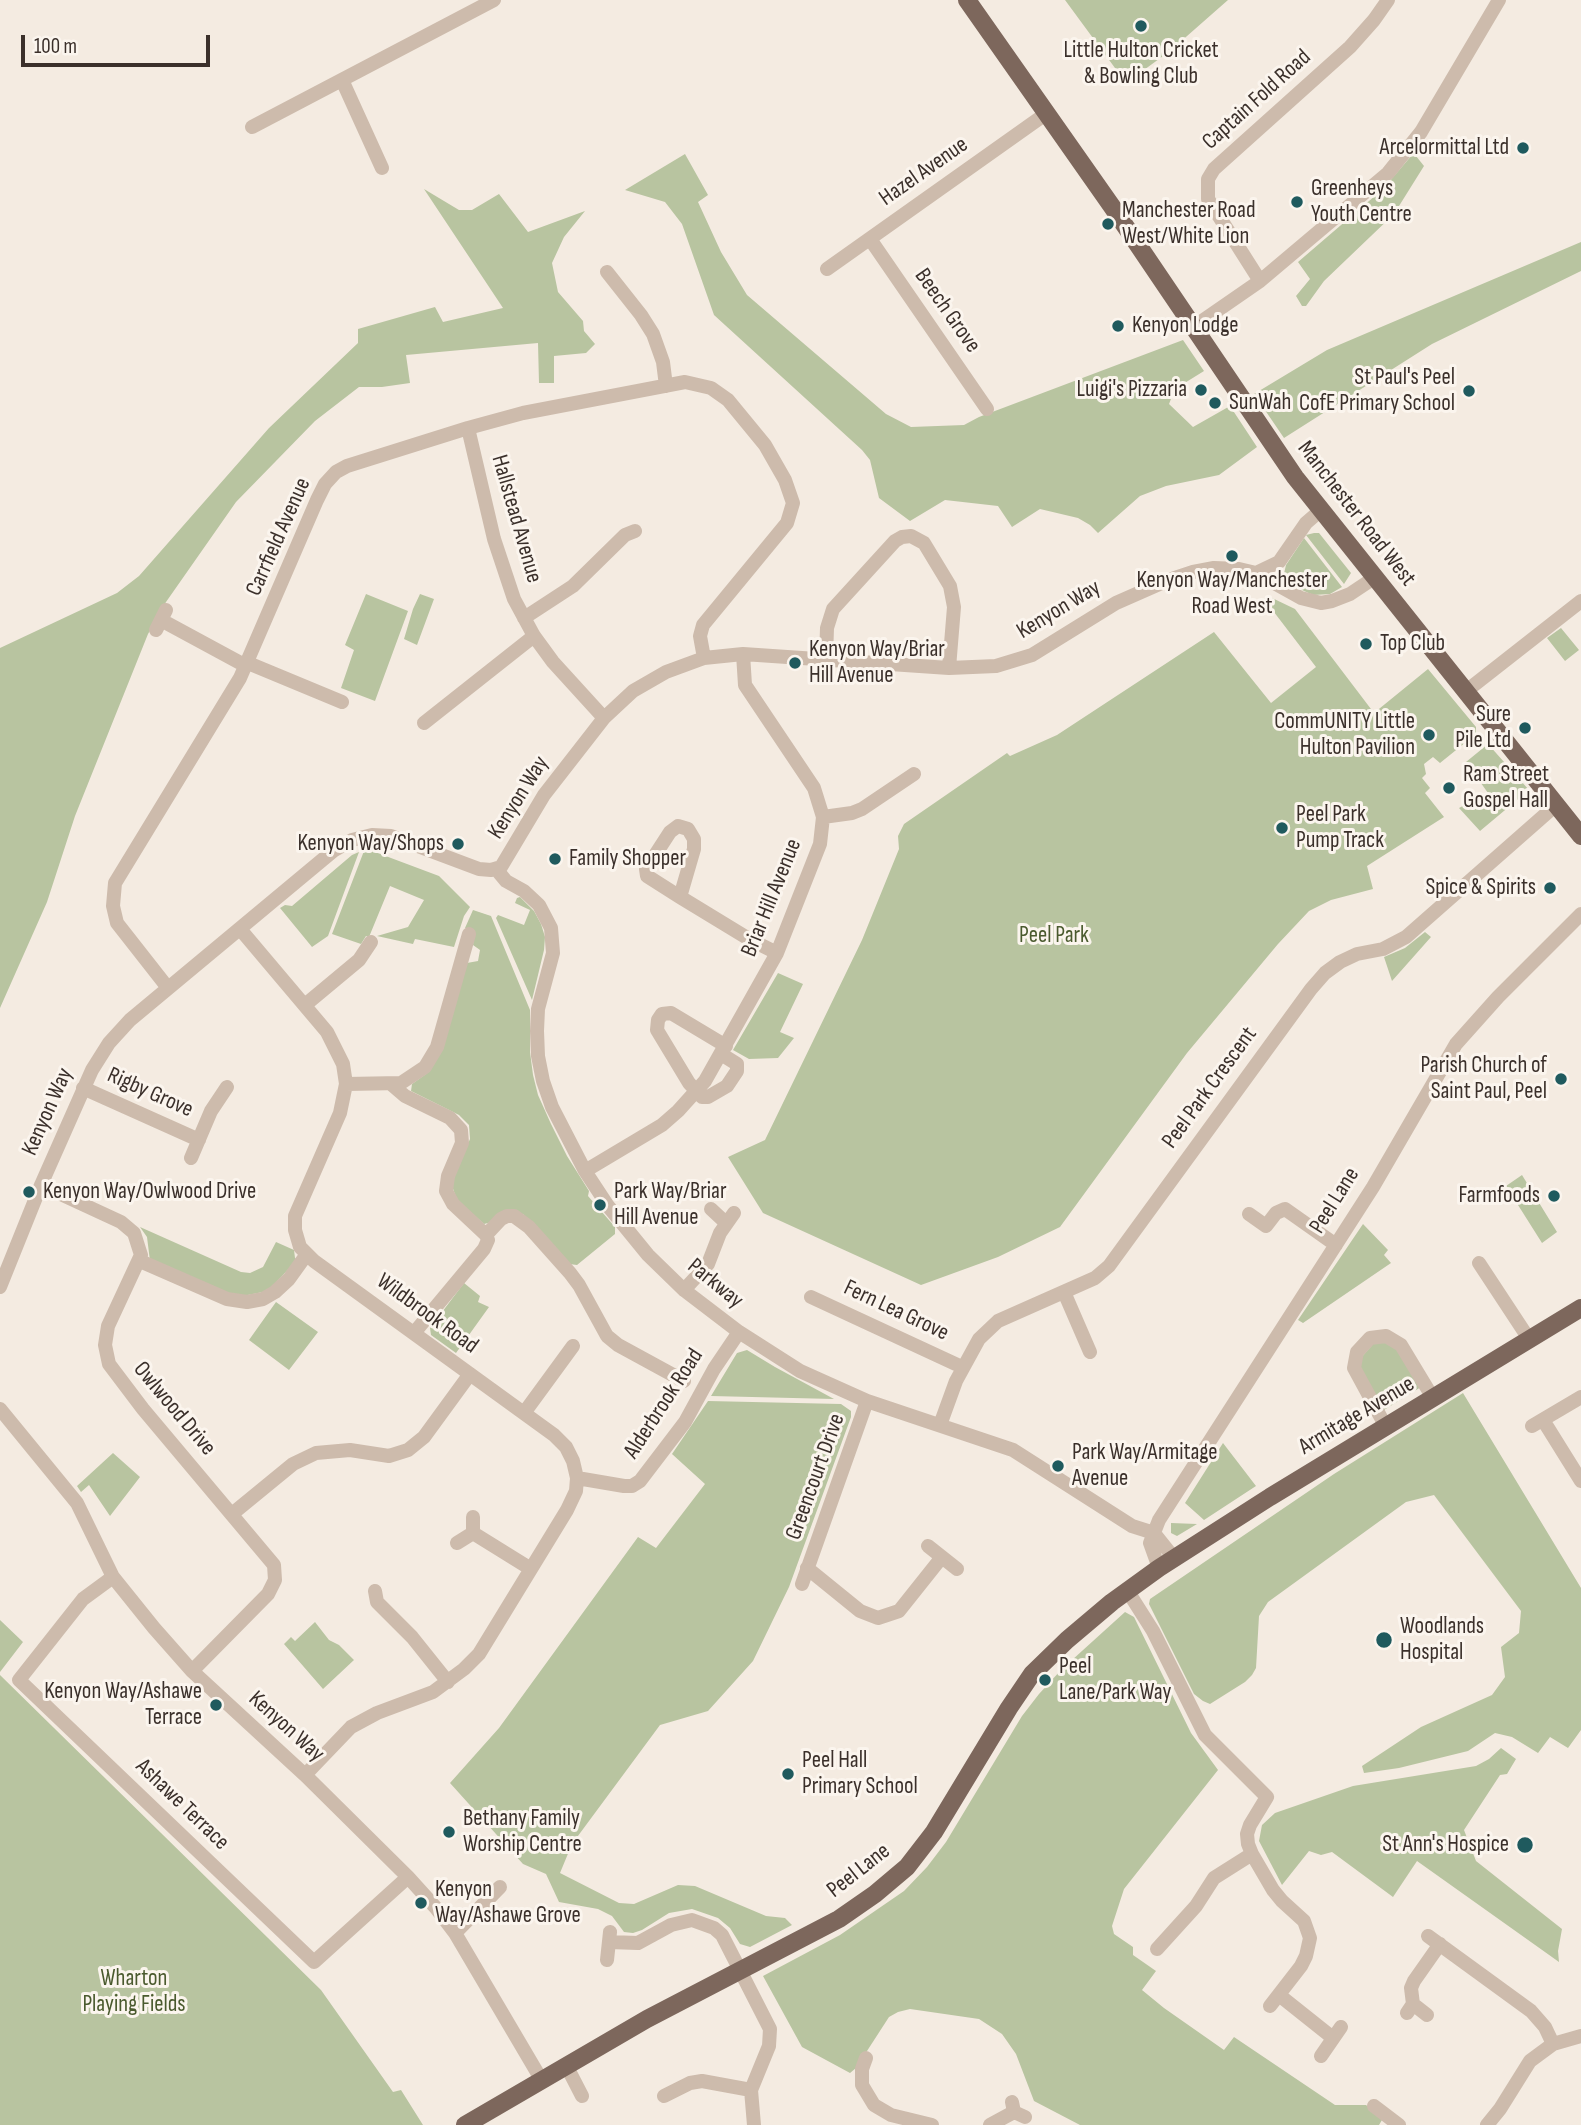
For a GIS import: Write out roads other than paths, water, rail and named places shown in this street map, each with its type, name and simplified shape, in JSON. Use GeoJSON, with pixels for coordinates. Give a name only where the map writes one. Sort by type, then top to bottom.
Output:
{"type":"FeatureCollection","features":[{"type":"Feature","properties":{"kind":"main road","name":"Manchester Road West"},"geometry":{"type":"LineString","coordinates":[[968,0],[1264,434],[1374,578],[1581,836]]}},
{"type":"Feature","properties":{"kind":"main road","name":"Armitage Avenue"},"geometry":{"type":"LineString","coordinates":[[1159,1568],[1270,1497],[1581,1308]]}},
{"type":"Feature","properties":{"kind":"main road","name":"Peel Lane"},"geometry":{"type":"LineString","coordinates":[[465,2125],[647,2019],[848,1913],[875,1894],[907,1867],[934,1832],[1032,1674],[1126,1590],[1159,1568]]}},
{"type":"Feature","properties":{"kind":"street"},"geometry":{"type":"LineString","coordinates":[[252,127],[494,0]]}},
{"type":"Feature","properties":{"kind":"street","name":"Captain Fold Road"},"geometry":{"type":"LineString","coordinates":[[1260,281],[1208,199],[1208,179],[1214,169],[1350,47],[1388,0]]}},
{"type":"Feature","properties":{"kind":"street"},"geometry":{"type":"LineString","coordinates":[[1192,328],[1260,281],[1370,190],[1405,154],[1434,111],[1499,0]]}},
{"type":"Feature","properties":{"kind":"street"},"geometry":{"type":"LineString","coordinates":[[342,80],[382,168]]}},
{"type":"Feature","properties":{"kind":"street","name":"Hazel Avenue"},"geometry":{"type":"LineString","coordinates":[[827,269],[1047,113]]}},
{"type":"Feature","properties":{"kind":"street","name":"Beech Grove"},"geometry":{"type":"LineString","coordinates":[[870,239],[987,409]]}},
{"type":"Feature","properties":{"kind":"street"},"geometry":{"type":"LineString","coordinates":[[607,272],[653,334],[663,362],[666,386]]}},
{"type":"Feature","properties":{"kind":"street","name":"Carrfield Avenue"},"geometry":{"type":"LineString","coordinates":[[168,988],[117,923],[113,890],[118,877],[247,664],[325,484],[335,472],[468,428],[523,413],[693,383],[719,393],[761,448],[792,495],[791,517],[703,625],[700,636],[704,658]]}},
{"type":"Feature","properties":{"kind":"street","name":"Hallstead Avenue"},"geometry":{"type":"LineString","coordinates":[[468,428],[505,575],[524,618],[567,680],[604,718]]}},
{"type":"Feature","properties":{"kind":"street"},"geometry":{"type":"LineString","coordinates":[[1256,573],[1279,562],[1306,523],[1321,510]]}},
{"type":"Feature","properties":{"kind":"street"},"geometry":{"type":"LineString","coordinates":[[524,618],[573,586],[625,535],[635,531]]}},
{"type":"Feature","properties":{"kind":"street"},"geometry":{"type":"LineString","coordinates":[[826,658],[827,622],[833,609],[895,541],[911,536],[924,543],[950,586],[954,615],[949,668]]}},
{"type":"Feature","properties":{"kind":"street","name":"Kenyon Way"},"geometry":{"type":"LineString","coordinates":[[0,1287],[83,1088],[109,1043],[130,1020],[333,851],[361,836],[391,836],[479,869],[496,869],[505,863],[544,795],[604,718],[626,696],[648,681],[678,666],[704,658],[743,654],[949,668],[996,666],[1032,655],[1116,603],[1193,572],[1226,567],[1256,573],[1301,598],[1321,603],[1350,594],[1374,578]]}},
{"type":"Feature","properties":{"kind":"street"},"geometry":{"type":"LineString","coordinates":[[1465,692],[1581,601]]}},
{"type":"Feature","properties":{"kind":"street"},"geometry":{"type":"LineString","coordinates":[[161,620],[247,664],[336,695]]}},
{"type":"Feature","properties":{"kind":"street"},"geometry":{"type":"LineString","coordinates":[[434,720],[534,636]]}},
{"type":"Feature","properties":{"kind":"street","name":"Briar Hill Avenue"},"geometry":{"type":"LineString","coordinates":[[585,1171],[662,1125],[696,1092],[724,1050],[777,953],[817,850],[823,830],[823,817],[814,788],[745,685],[743,654]]}},
{"type":"Feature","properties":{"kind":"street"},"geometry":{"type":"LineString","coordinates":[[823,817],[852,813],[872,803],[914,774]]}},
{"type":"Feature","properties":{"kind":"street"},"geometry":{"type":"LineString","coordinates":[[895,787],[905,799]]}},
{"type":"Feature","properties":{"kind":"street","name":"Peel Park Crescent"},"geometry":{"type":"LineString","coordinates":[[940,1425],[962,1367],[971,1350],[988,1329],[998,1321],[1095,1278],[1109,1266],[1325,973],[1357,954],[1383,949],[1406,937],[1556,805]]}},
{"type":"Feature","properties":{"kind":"street"},"geometry":{"type":"LineString","coordinates":[[680,897],[694,849],[694,839],[688,829],[678,826],[670,832],[646,873],[680,897],[777,953]]}},
{"type":"Feature","properties":{"kind":"street","name":"Parkway"},"geometry":{"type":"LineString","coordinates":[[496,869],[506,881],[524,891],[540,905],[550,927],[553,953],[538,1009],[538,1056],[552,1107],[585,1171],[648,1255],[684,1290],[738,1332],[800,1371],[867,1401],[1013,1450],[1132,1526],[1154,1533]]}},
{"type":"Feature","properties":{"kind":"street","name":"Peel Lane"},"geometry":{"type":"LineString","coordinates":[[1154,1533],[1163,1513],[1373,1187],[1456,1044],[1497,997],[1581,914]]}},
{"type":"Feature","properties":{"kind":"street"},"geometry":{"type":"LineString","coordinates":[[41,1185],[128,1227],[138,1240],[139,1261],[228,1299],[247,1302],[263,1299],[289,1279],[307,1254],[297,1239],[295,1216],[335,1126],[346,1084],[343,1064],[327,1032],[240,929]]}},
{"type":"Feature","properties":{"kind":"street"},"geometry":{"type":"LineString","coordinates":[[346,1084],[401,1083],[418,1073],[434,1054],[470,953],[469,934]]}},
{"type":"Feature","properties":{"kind":"street"},"geometry":{"type":"LineString","coordinates":[[304,1005],[350,968],[371,942]]}},
{"type":"Feature","properties":{"kind":"street"},"geometry":{"type":"LineString","coordinates":[[671,1013],[724,1050],[738,1068],[730,1083],[708,1097],[702,1097],[696,1092],[657,1030],[662,1014],[671,1013]]}},
{"type":"Feature","properties":{"kind":"street"},"geometry":{"type":"LineString","coordinates":[[391,1084],[399,1092],[457,1124],[463,1136],[462,1143],[448,1176],[446,1191],[453,1204],[488,1240],[484,1249],[414,1333]]}},
{"type":"Feature","properties":{"kind":"street","name":"Rigby Grove"},"geometry":{"type":"LineString","coordinates":[[191,1158],[211,1111],[227,1087]]}},
{"type":"Feature","properties":{"kind":"street","name":"Rigby Grove"},"geometry":{"type":"LineString","coordinates":[[83,1088],[199,1140]]}},
{"type":"Feature","properties":{"kind":"street"},"geometry":{"type":"LineString","coordinates":[[684,1290],[708,1264],[720,1233],[730,1218],[711,1209]]}},
{"type":"Feature","properties":{"kind":"street"},"geometry":{"type":"LineString","coordinates":[[1249,1214],[1266,1226],[1280,1210],[1289,1211],[1336,1245]]}},
{"type":"Feature","properties":{"kind":"street"},"geometry":{"type":"LineString","coordinates":[[486,1235],[507,1216],[521,1219],[575,1279],[607,1336],[618,1345],[669,1365],[684,1381]]}},
{"type":"Feature","properties":{"kind":"street","name":"Wildbrook Road"},"geometry":{"type":"LineString","coordinates":[[307,1254],[554,1435],[573,1461],[577,1478]]}},
{"type":"Feature","properties":{"kind":"street","name":"Owlwood Drive"},"geometry":{"type":"LineString","coordinates":[[139,1261],[108,1326],[105,1345],[109,1364],[143,1409],[274,1565],[275,1580],[268,1594],[192,1671]]}},
{"type":"Feature","properties":{"kind":"street"},"geometry":{"type":"LineString","coordinates":[[1479,1263],[1529,1339]]}},
{"type":"Feature","properties":{"kind":"street"},"geometry":{"type":"LineString","coordinates":[[1064,1292],[1090,1352]]}},
{"type":"Feature","properties":{"kind":"street","name":"Fern Lea Grove"},"geometry":{"type":"LineString","coordinates":[[810,1299],[962,1367]]}},
{"type":"Feature","properties":{"kind":"street","name":"Alderbrook Road"},"geometry":{"type":"LineString","coordinates":[[577,1478],[624,1486],[632,1486],[640,1481],[685,1422],[738,1332]]}},
{"type":"Feature","properties":{"kind":"street"},"geometry":{"type":"LineString","coordinates":[[1386,1427],[1354,1368],[1357,1352],[1370,1338],[1386,1336],[1401,1345],[1433,1398]]}},
{"type":"Feature","properties":{"kind":"street"},"geometry":{"type":"LineString","coordinates":[[524,1413],[557,1357],[573,1346]]}},
{"type":"Feature","properties":{"kind":"street"},"geometry":{"type":"LineString","coordinates":[[232,1514],[293,1464],[316,1453],[350,1450],[389,1456],[408,1450],[424,1437],[470,1374]]}},
{"type":"Feature","properties":{"kind":"street"},"geometry":{"type":"LineString","coordinates":[[1581,1397],[1537,1423],[1581,1481]]}},
{"type":"Feature","properties":{"kind":"street","name":"Greencourt Drive"},"geometry":{"type":"LineString","coordinates":[[802,1584],[867,1401]]}},
{"type":"Feature","properties":{"kind":"street","name":"Kenyon Way"},"geometry":{"type":"LineString","coordinates":[[3,1419],[77,1503],[113,1577],[154,1628],[192,1671],[305,1775],[408,1877],[455,1933],[541,2079]]}},
{"type":"Feature","properties":{"kind":"street"},"geometry":{"type":"LineString","coordinates":[[305,1775],[351,1727],[377,1713],[416,1706],[479,1654],[567,1510],[576,1491],[577,1478]]}},
{"type":"Feature","properties":{"kind":"street"},"geometry":{"type":"LineString","coordinates":[[473,1517],[473,1533]]}},
{"type":"Feature","properties":{"kind":"street"},"geometry":{"type":"LineString","coordinates":[[473,1533],[531,1569]]}},
{"type":"Feature","properties":{"kind":"street"},"geometry":{"type":"LineString","coordinates":[[457,1544],[473,1533]]}},
{"type":"Feature","properties":{"kind":"street"},"geometry":{"type":"LineString","coordinates":[[1159,1568],[1150,1543],[1154,1533],[1174,1558]]}},
{"type":"Feature","properties":{"kind":"street"},"geometry":{"type":"LineString","coordinates":[[928,1546],[957,1569]]}},
{"type":"Feature","properties":{"kind":"street","name":"Greencourt Drive"},"geometry":{"type":"LineString","coordinates":[[807,1568],[860,1611],[872,1617],[886,1617],[899,1611],[942,1557]]}},
{"type":"Feature","properties":{"kind":"street","name":"Ashawe Terrace"},"geometry":{"type":"LineString","coordinates":[[113,1577],[83,1599],[19,1680],[314,1962],[408,1877]]}},
{"type":"Feature","properties":{"kind":"street"},"geometry":{"type":"LineString","coordinates":[[1126,1590],[1153,1630],[1205,1735],[1267,1797],[1254,1816],[1247,1834],[1252,1854],[1273,1890],[1282,1902],[1304,1921],[1310,1932],[1306,1956],[1274,2001],[1337,2033],[1321,2056]]}},
{"type":"Feature","properties":{"kind":"street"},"geometry":{"type":"LineString","coordinates":[[372,1599],[412,1637],[448,1682]]}},
{"type":"Feature","properties":{"kind":"street"},"geometry":{"type":"LineString","coordinates":[[1157,1949],[1176,1938],[1214,1878],[1252,1854]]}},
{"type":"Feature","properties":{"kind":"street"},"geometry":{"type":"LineString","coordinates":[[455,1933],[500,1891]]}},
{"type":"Feature","properties":{"kind":"street"},"geometry":{"type":"LineString","coordinates":[[607,1959],[610,1937],[638,1943],[681,1921],[704,1923],[722,1935],[769,2029],[769,2046],[751,2090],[754,2125]]}},
{"type":"Feature","properties":{"kind":"street"},"geometry":{"type":"LineString","coordinates":[[1427,2015],[1410,2008],[1414,1981],[1434,1940],[1531,2011],[1545,2028],[1553,2044]]}},
{"type":"Feature","properties":{"kind":"street"},"geometry":{"type":"LineString","coordinates":[[1487,2125],[1500,2109],[1523,2069],[1539,2053],[1553,2044],[1581,2036]]}},
{"type":"Feature","properties":{"kind":"street"},"geometry":{"type":"LineString","coordinates":[[866,2058],[862,2069],[862,2085],[874,2105],[891,2115],[932,2125]]}},
{"type":"Feature","properties":{"kind":"street"},"geometry":{"type":"LineString","coordinates":[[566,2065],[582,2096]]}},
{"type":"Feature","properties":{"kind":"street"},"geometry":{"type":"LineString","coordinates":[[670,2087],[702,2081],[751,2090]]}},
{"type":"Feature","properties":{"kind":"street"},"geometry":{"type":"LineString","coordinates":[[1374,2106],[1393,2123]]}},
{"type":"Feature","properties":{"kind":"street"},"geometry":{"type":"LineString","coordinates":[[990,2125],[1017,2110]]}},
{"type":"Feature","properties":{"kind":"place","name":"Little Hulton Cricket & Bowling Club"},"geometry":{"type":"Point","coordinates":[1141,26]}},
{"type":"Feature","properties":{"kind":"place","name":"Arcelormittal Ltd"},"geometry":{"type":"Point","coordinates":[1523,148]}},
{"type":"Feature","properties":{"kind":"place","name":"Greenheys Youth Centre"},"geometry":{"type":"Point","coordinates":[1297,202]}},
{"type":"Feature","properties":{"kind":"place","name":"Manchester Road West/White Lion"},"geometry":{"type":"Point","coordinates":[1108,224]}},
{"type":"Feature","properties":{"kind":"place","name":"Kenyon Lodge"},"geometry":{"type":"Point","coordinates":[1118,326]}},
{"type":"Feature","properties":{"kind":"place","name":"Luigi's Pizzaria"},"geometry":{"type":"Point","coordinates":[1201,390]}},
{"type":"Feature","properties":{"kind":"place","name":"St Paul's Peel CofE Primary School"},"geometry":{"type":"Point","coordinates":[1469,391]}},
{"type":"Feature","properties":{"kind":"place","name":"SunWah"},"geometry":{"type":"Point","coordinates":[1215,403]}},
{"type":"Feature","properties":{"kind":"place","name":"Kenyon Way/Manchester Road West"},"geometry":{"type":"Point","coordinates":[1232,556]}},
{"type":"Feature","properties":{"kind":"place","name":"Top Club"},"geometry":{"type":"Point","coordinates":[1366,644]}},
{"type":"Feature","properties":{"kind":"place","name":"Kenyon Way/Briar Hill Avenue"},"geometry":{"type":"Point","coordinates":[795,663]}},
{"type":"Feature","properties":{"kind":"place","name":"Sure Pile Ltd"},"geometry":{"type":"Point","coordinates":[1525,728]}},
{"type":"Feature","properties":{"kind":"place","name":"CommUNITY Little Hulton Pavilion"},"geometry":{"type":"Point","coordinates":[1429,735]}},
{"type":"Feature","properties":{"kind":"place","name":"Ram Street Gospel Hall"},"geometry":{"type":"Point","coordinates":[1449,788]}},
{"type":"Feature","properties":{"kind":"place","name":"Peel Park Pump Track"},"geometry":{"type":"Point","coordinates":[1282,828]}},
{"type":"Feature","properties":{"kind":"place","name":"Kenyon Way/Shops"},"geometry":{"type":"Point","coordinates":[458,844]}},
{"type":"Feature","properties":{"kind":"place","name":"Family Shopper"},"geometry":{"type":"Point","coordinates":[555,859]}},
{"type":"Feature","properties":{"kind":"place","name":"Spice & Spirits"},"geometry":{"type":"Point","coordinates":[1550,888]}},
{"type":"Feature","properties":{"kind":"place","name":"Parish Church of Saint Paul, Peel"},"geometry":{"type":"Point","coordinates":[1561,1079]}},
{"type":"Feature","properties":{"kind":"place","name":"Kenyon Way/Owlwood Drive"},"geometry":{"type":"Point","coordinates":[29,1192]}},
{"type":"Feature","properties":{"kind":"place","name":"Farmfoods"},"geometry":{"type":"Point","coordinates":[1554,1196]}},
{"type":"Feature","properties":{"kind":"place","name":"Park Way/Briar Hill Avenue"},"geometry":{"type":"Point","coordinates":[600,1205]}},
{"type":"Feature","properties":{"kind":"place","name":"Park Way/Armitage Avenue"},"geometry":{"type":"Point","coordinates":[1058,1466]}},
{"type":"Feature","properties":{"kind":"place","name":"Woodlands Hospital"},"geometry":{"type":"Point","coordinates":[1384,1640]}},
{"type":"Feature","properties":{"kind":"place","name":"Peel Lane/Park Way"},"geometry":{"type":"Point","coordinates":[1045,1680]}},
{"type":"Feature","properties":{"kind":"place","name":"Kenyon Way/Ashawe Terrace"},"geometry":{"type":"Point","coordinates":[216,1705]}},
{"type":"Feature","properties":{"kind":"place","name":"Peel Hall Primary School"},"geometry":{"type":"Point","coordinates":[788,1774]}},
{"type":"Feature","properties":{"kind":"place","name":"Bethany Family Worship Centre"},"geometry":{"type":"Point","coordinates":[449,1832]}},
{"type":"Feature","properties":{"kind":"place","name":"St Ann's Hospice"},"geometry":{"type":"Point","coordinates":[1525,1845]}},
{"type":"Feature","properties":{"kind":"place","name":"Kenyon Way/Ashawe Grove"},"geometry":{"type":"Point","coordinates":[421,1903]}},
{"type":"Feature","properties":{"kind":"park label","name":"Peel Park"},"geometry":{"type":"Point","coordinates":[1054,936]}},
{"type":"Feature","properties":{"kind":"park label","name":"Wharton Playing Fields"},"geometry":{"type":"Point","coordinates":[134,1992]}}]}
